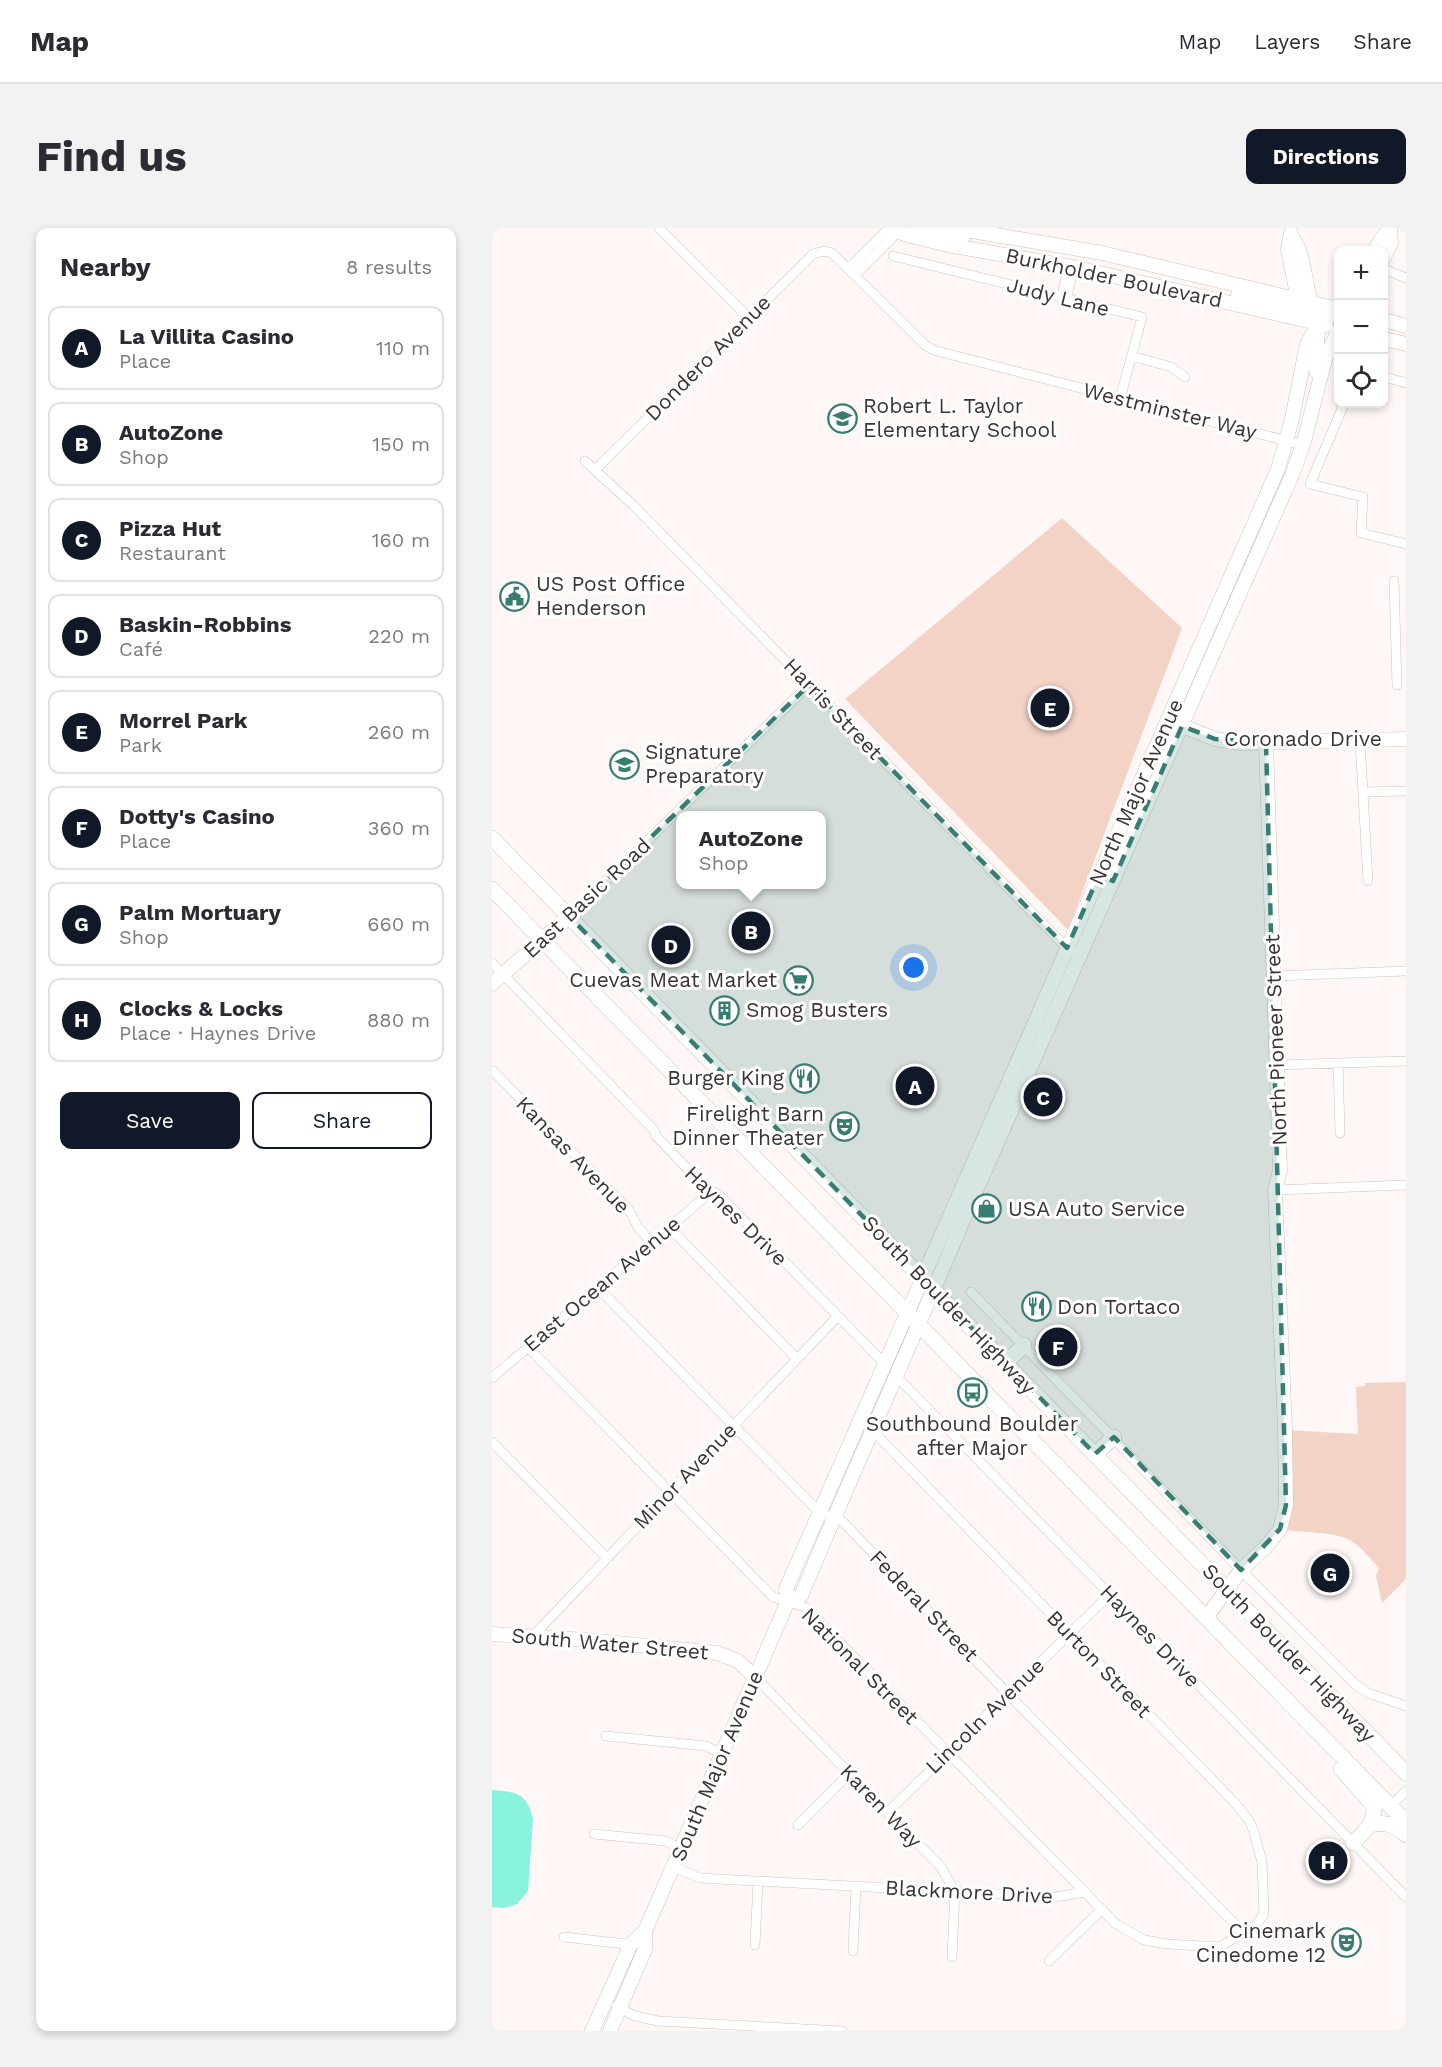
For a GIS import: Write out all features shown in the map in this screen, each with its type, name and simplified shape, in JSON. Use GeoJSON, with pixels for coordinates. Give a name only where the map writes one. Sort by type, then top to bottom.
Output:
{"type":"FeatureCollection","features":[{"type":"Feature","properties":{"kind":"main road","name":"South Boulder Highway"},"geometry":{"type":"LineString","coordinates":[[492,838],[1406,1773]]}},
{"type":"Feature","properties":{"kind":"main road","name":"South Boulder Highway"},"geometry":{"type":"LineString","coordinates":[[492,889],[1406,1822]]}},
{"type":"Feature","properties":{"kind":"main road"},"geometry":{"type":"LineString","coordinates":[[1006,1363],[1024,1346]]}},
{"type":"Feature","properties":{"kind":"main road"},"geometry":{"type":"LineString","coordinates":[[1095,1454],[1114,1437]]}},
{"type":"Feature","properties":{"kind":"main road"},"geometry":{"type":"LineString","coordinates":[[1321,1735],[1332,1759],[1374,1806],[1370,1826],[1353,1843]]}},
{"type":"Feature","properties":{"kind":"main road"},"geometry":{"type":"LineString","coordinates":[[1370,1826],[1385,1822],[1392,1824],[1406,1835]]}},
{"type":"Feature","properties":{"kind":"street"},"geometry":{"type":"LineString","coordinates":[[659,228],[749,318]]}},
{"type":"Feature","properties":{"kind":"street","name":"Burkholder Boulevard"},"geometry":{"type":"LineString","coordinates":[[954,228],[1102,253],[1271,292],[1334,328]]}},
{"type":"Feature","properties":{"kind":"street"},"geometry":{"type":"LineString","coordinates":[[852,272],[896,229],[972,237],[1001,235]]}},
{"type":"Feature","properties":{"kind":"street","name":"Burkholder Boulevard"},"geometry":{"type":"LineString","coordinates":[[896,229],[948,245],[1071,267],[1153,285],[1176,283],[1334,315]]}},
{"type":"Feature","properties":{"kind":"street"},"geometry":{"type":"LineString","coordinates":[[1377,246],[1391,229]]}},
{"type":"Feature","properties":{"kind":"street"},"geometry":{"type":"LineString","coordinates":[[1388,248],[1391,243],[1391,229]]}},
{"type":"Feature","properties":{"kind":"street"},"geometry":{"type":"LineString","coordinates":[[1271,292],[1278,289],[1288,273],[1291,233]]}},
{"type":"Feature","properties":{"kind":"street"},"geometry":{"type":"LineString","coordinates":[[1291,233],[1299,247],[1307,311]]}},
{"type":"Feature","properties":{"kind":"street","name":"Dondero Avenue"},"geometry":{"type":"LineString","coordinates":[[595,470],[813,254],[824,251],[832,253],[852,272]]}},
{"type":"Feature","properties":{"kind":"street","name":"Judy Lane"},"geometry":{"type":"LineString","coordinates":[[893,256],[1142,317],[1120,399]]}},
{"type":"Feature","properties":{"kind":"street"},"geometry":{"type":"LineString","coordinates":[[1289,260],[1307,311],[1318,353],[1312,406]]}},
{"type":"Feature","properties":{"kind":"street"},"geometry":{"type":"LineString","coordinates":[[1064,298],[1071,267]]}},
{"type":"Feature","properties":{"kind":"street"},"geometry":{"type":"LineString","coordinates":[[1388,270],[1406,278]]}},
{"type":"Feature","properties":{"kind":"street","name":"Westminster Way"},"geometry":{"type":"LineString","coordinates":[[852,272],[925,345],[933,350],[1303,446]]}},
{"type":"Feature","properties":{"kind":"street","name":"North Major Avenue"},"geometry":{"type":"LineString","coordinates":[[922,1278],[1278,469],[1297,401],[1307,344],[1307,311],[1334,315]]}},
{"type":"Feature","properties":{"kind":"street"},"geometry":{"type":"LineString","coordinates":[[1388,321],[1406,326]]}},
{"type":"Feature","properties":{"kind":"street"},"geometry":{"type":"LineString","coordinates":[[1388,330],[1406,335]]}},
{"type":"Feature","properties":{"kind":"street","name":"North Major Avenue"},"geometry":{"type":"LineString","coordinates":[[934,1290],[1303,446],[1325,360],[1334,339]]}},
{"type":"Feature","properties":{"kind":"street"},"geometry":{"type":"LineString","coordinates":[[1388,340],[1406,344]]}},
{"type":"Feature","properties":{"kind":"street"},"geometry":{"type":"LineString","coordinates":[[1132,356],[1171,367],[1185,377]]}},
{"type":"Feature","properties":{"kind":"street"},"geometry":{"type":"LineString","coordinates":[[1388,378],[1406,383]]}},
{"type":"Feature","properties":{"kind":"street"},"geometry":{"type":"LineString","coordinates":[[1342,408],[1310,484],[1363,497],[1361,533],[1406,544]]}},
{"type":"Feature","properties":{"kind":"street","name":"Harris Street"},"geometry":{"type":"LineString","coordinates":[[585,461],[642,514],[1078,960]]}},
{"type":"Feature","properties":{"kind":"street"},"geometry":{"type":"LineString","coordinates":[[1394,581],[1397,685]]}},
{"type":"Feature","properties":{"kind":"street"},"geometry":{"type":"LineString","coordinates":[[1205,633],[1218,642]]}},
{"type":"Feature","properties":{"kind":"street"},"geometry":{"type":"LineString","coordinates":[[1395,636],[1406,636]]}},
{"type":"Feature","properties":{"kind":"street","name":"East Basic Road"},"geometry":{"type":"LineString","coordinates":[[678,811],[809,685]]}},
{"type":"Feature","properties":{"kind":"street","name":"Coronado Drive"},"geometry":{"type":"LineString","coordinates":[[1168,721],[1215,739],[1240,743],[1406,739]]}},
{"type":"Feature","properties":{"kind":"street"},"geometry":{"type":"LineString","coordinates":[[1360,741],[1368,882]]}},
{"type":"Feature","properties":{"kind":"street","name":"North Pioneer Street"},"geometry":{"type":"LineString","coordinates":[[1206,1618],[1241,1570],[1266,1547],[1280,1529],[1286,1505],[1275,1191],[1280,1170],[1266,743]]}},
{"type":"Feature","properties":{"kind":"street"},"geometry":{"type":"LineString","coordinates":[[1363,792],[1406,791]]}},
{"type":"Feature","properties":{"kind":"street","name":"East Basic Road"},"geometry":{"type":"LineString","coordinates":[[492,984],[569,916],[676,813]]}},
{"type":"Feature","properties":{"kind":"street"},"geometry":{"type":"LineString","coordinates":[[1102,870],[1116,876]]}},
{"type":"Feature","properties":{"kind":"street","name":"Haynes Drive"},"geometry":{"type":"LineString","coordinates":[[492,963],[654,1130],[656,1136],[704,1186],[719,1195],[884,1364]]}},
{"type":"Feature","properties":{"kind":"street"},"geometry":{"type":"LineString","coordinates":[[1274,976],[1406,971]]}},
{"type":"Feature","properties":{"kind":"street"},"geometry":{"type":"LineString","coordinates":[[1036,1019],[1050,1025]]}},
{"type":"Feature","properties":{"kind":"street"},"geometry":{"type":"LineString","coordinates":[[1277,1065],[1406,1061]]}},
{"type":"Feature","properties":{"kind":"street"},"geometry":{"type":"LineString","coordinates":[[1338,1063],[1340,1132]]}},
{"type":"Feature","properties":{"kind":"street","name":"Kansas Avenue"},"geometry":{"type":"LineString","coordinates":[[492,1070],[629,1210],[638,1227],[651,1242]]}},
{"type":"Feature","properties":{"kind":"street"},"geometry":{"type":"LineString","coordinates":[[1000,1101],[1014,1108]]}},
{"type":"Feature","properties":{"kind":"street"},"geometry":{"type":"LineString","coordinates":[[1275,1191],[1406,1185]]}},
{"type":"Feature","properties":{"kind":"street","name":"East Ocean Avenue"},"geometry":{"type":"LineString","coordinates":[[492,1378],[711,1191]]}},
{"type":"Feature","properties":{"kind":"street"},"geometry":{"type":"LineString","coordinates":[[669,1227],[797,1359]]}},
{"type":"Feature","properties":{"kind":"street","name":"South Major Avenue"},"geometry":{"type":"LineString","coordinates":[[592,2031],[631,1944],[645,1931],[682,1850],[788,1601],[786,1589],[922,1278]]}},
{"type":"Feature","properties":{"kind":"street","name":"Federal Street"},"geometry":{"type":"LineString","coordinates":[[598,1287],[820,1511],[833,1519],[842,1521],[1008,1694],[1244,1933]]}},
{"type":"Feature","properties":{"kind":"street","name":"South Major Avenue"},"geometry":{"type":"LineString","coordinates":[[788,1601],[801,1596],[895,1375],[934,1290]]}},
{"type":"Feature","properties":{"kind":"street"},"geometry":{"type":"LineString","coordinates":[[971,1292],[1355,1684],[1368,1694],[1406,1706]]}},
{"type":"Feature","properties":{"kind":"street","name":"Minor Avenue"},"geometry":{"type":"LineString","coordinates":[[532,1636],[838,1316]]}},
{"type":"Feature","properties":{"kind":"street","name":"National Street"},"geometry":{"type":"LineString","coordinates":[[528,1347],[773,1597],[805,1607],[1085,1892]]}},
{"type":"Feature","properties":{"kind":"street","name":"Haynes Drive"},"geometry":{"type":"LineString","coordinates":[[895,1375],[1406,1897]]}},
{"type":"Feature","properties":{"kind":"street","name":"Burton Street"},"geometry":{"type":"LineString","coordinates":[[858,1424],[872,1430],[1236,1804],[1250,1822],[1262,1862],[1264,1914],[1256,1925],[1244,1933]]}},
{"type":"Feature","properties":{"kind":"street"},"geometry":{"type":"LineString","coordinates":[[492,1442],[607,1558]]}},
{"type":"Feature","properties":{"kind":"street","name":"Lincoln Avenue"},"geometry":{"type":"LineString","coordinates":[[887,1813],[1109,1595]]}},
{"type":"Feature","properties":{"kind":"street","name":"South Water Street"},"geometry":{"type":"LineString","coordinates":[[492,1634],[587,1640],[717,1653],[738,1661],[756,1678]]}},
{"type":"Feature","properties":{"kind":"street","name":"Karen Way"},"geometry":{"type":"LineString","coordinates":[[756,1678],[941,1867],[955,1892]]}},
{"type":"Feature","properties":{"kind":"street"},"geometry":{"type":"LineString","coordinates":[[606,1736],[706,1746],[722,1755]]}},
{"type":"Feature","properties":{"kind":"street"},"geometry":{"type":"LineString","coordinates":[[798,1825],[850,1773]]}},
{"type":"Feature","properties":{"kind":"street"},"geometry":{"type":"LineString","coordinates":[[1391,1806],[1406,1791]]}},
{"type":"Feature","properties":{"kind":"street"},"geometry":{"type":"LineString","coordinates":[[594,1834],[666,1841],[682,1850]]}},
{"type":"Feature","properties":{"kind":"street","name":"Blackmore Drive"},"geometry":{"type":"LineString","coordinates":[[674,1867],[700,1878],[1055,1897],[1085,1892]]}},
{"type":"Feature","properties":{"kind":"street"},"geometry":{"type":"LineString","coordinates":[[755,1945],[758,1881]]}},
{"type":"Feature","properties":{"kind":"street"},"geometry":{"type":"LineString","coordinates":[[853,1951],[856,1886]]}},
{"type":"Feature","properties":{"kind":"street"},"geometry":{"type":"LineString","coordinates":[[952,1957],[955,1892]]}},
{"type":"Feature","properties":{"kind":"street"},"geometry":{"type":"LineString","coordinates":[[1085,1892],[1116,1924],[1144,1940],[1167,1944],[1220,1947],[1244,1933]]}},
{"type":"Feature","properties":{"kind":"street"},"geometry":{"type":"LineString","coordinates":[[1049,1961],[1102,1909]]}},
{"type":"Feature","properties":{"kind":"street","name":"South Major Avenue"},"geometry":{"type":"LineString","coordinates":[[610,2031],[645,1949],[645,1931]]}},
{"type":"Feature","properties":{"kind":"street"},"geometry":{"type":"LineString","coordinates":[[564,1937],[631,1944],[645,1949]]}},
{"type":"Feature","properties":{"kind":"street"},"geometry":{"type":"LineString","coordinates":[[606,2001],[635,2016],[658,2021],[842,2031]]}},
{"type":"Feature","properties":{"kind":"highlighted area"},"geometry":{"type":"Polygon","coordinates":[[[809,685],[1067,948],[1099,875],[1113,881],[1182,726],[1215,739],[1266,743],[1286,1505],[1280,1529],[1241,1570],[1114,1437],[1095,1454],[569,916],[809,685]]]}},
{"type":"Feature","properties":{"kind":"shaded area"},"geometry":{"type":"Polygon","coordinates":[[[1062,518],[1182,628],[1068,930],[845,699],[1062,518]]]}},
{"type":"Feature","properties":{"kind":"shaded area"},"geometry":{"type":"Polygon","coordinates":[[[1406,1382],[1406,1579],[1382,1603],[1376,1576],[1379,1568],[1355,1544],[1336,1535],[1280,1529],[1285,1430],[1358,1434],[1356,1387],[1365,1386],[1365,1383],[1406,1382]]]}},
{"type":"Feature","properties":{"kind":"shaded area"},"geometry":{"type":"Polygon","coordinates":[[[492,1790],[514,1793],[524,1798],[533,1819],[528,1891],[517,1904],[505,1908],[492,1907],[492,1790]]]}},
{"type":"Feature","properties":{"kind":"place","name":"Robert L. Taylor Elementary School"},"geometry":{"type":"Point","coordinates":[842,418]}},
{"type":"Feature","properties":{"kind":"place","name":"US Post Office Henderson"},"geometry":{"type":"Point","coordinates":[515,596]}},
{"type":"Feature","properties":{"kind":"place","name":"Morrel Park"},"geometry":{"type":"Point","coordinates":[1050,708]}},
{"type":"Feature","properties":{"kind":"place","name":"Signature Preparatory"},"geometry":{"type":"Point","coordinates":[624,764]}},
{"type":"Feature","properties":{"kind":"place","name":"AutoZone"},"geometry":{"type":"Point","coordinates":[751,931]}},
{"type":"Feature","properties":{"kind":"place","name":"Baskin-Robbins"},"geometry":{"type":"Point","coordinates":[671,945]}},
{"type":"Feature","properties":{"kind":"place","name":"Cuevas Meat Market"},"geometry":{"type":"Point","coordinates":[798,980]}},
{"type":"Feature","properties":{"kind":"place","name":"Smog Busters"},"geometry":{"type":"Point","coordinates":[725,1010]}},
{"type":"Feature","properties":{"kind":"place","name":"Burger King"},"geometry":{"type":"Point","coordinates":[805,1078]}},
{"type":"Feature","properties":{"kind":"place","name":"La Villita Casino"},"geometry":{"type":"Point","coordinates":[915,1086]}},
{"type":"Feature","properties":{"kind":"place","name":"Pizza Hut"},"geometry":{"type":"Point","coordinates":[1043,1097]}},
{"type":"Feature","properties":{"kind":"place","name":"Firelight Barn Dinner Theater"},"geometry":{"type":"Point","coordinates":[845,1126]}},
{"type":"Feature","properties":{"kind":"place","name":"USA Auto Service"},"geometry":{"type":"Point","coordinates":[987,1209]}},
{"type":"Feature","properties":{"kind":"place","name":"Don Tortaco"},"geometry":{"type":"Point","coordinates":[1036,1307]}},
{"type":"Feature","properties":{"kind":"place","name":"Dotty's Casino"},"geometry":{"type":"Point","coordinates":[1058,1347]}},
{"type":"Feature","properties":{"kind":"place","name":"Southbound Boulder after Major"},"geometry":{"type":"Point","coordinates":[972,1393]}},
{"type":"Feature","properties":{"kind":"place","name":"Palm Mortuary"},"geometry":{"type":"Point","coordinates":[1330,1573]}},
{"type":"Feature","properties":{"kind":"place","name":"Clocks & Locks"},"geometry":{"type":"Point","coordinates":[1328,1861]}},
{"type":"Feature","properties":{"kind":"place","name":"Cinemark Cinedome 12"},"geometry":{"type":"Point","coordinates":[1347,1943]}}]}
